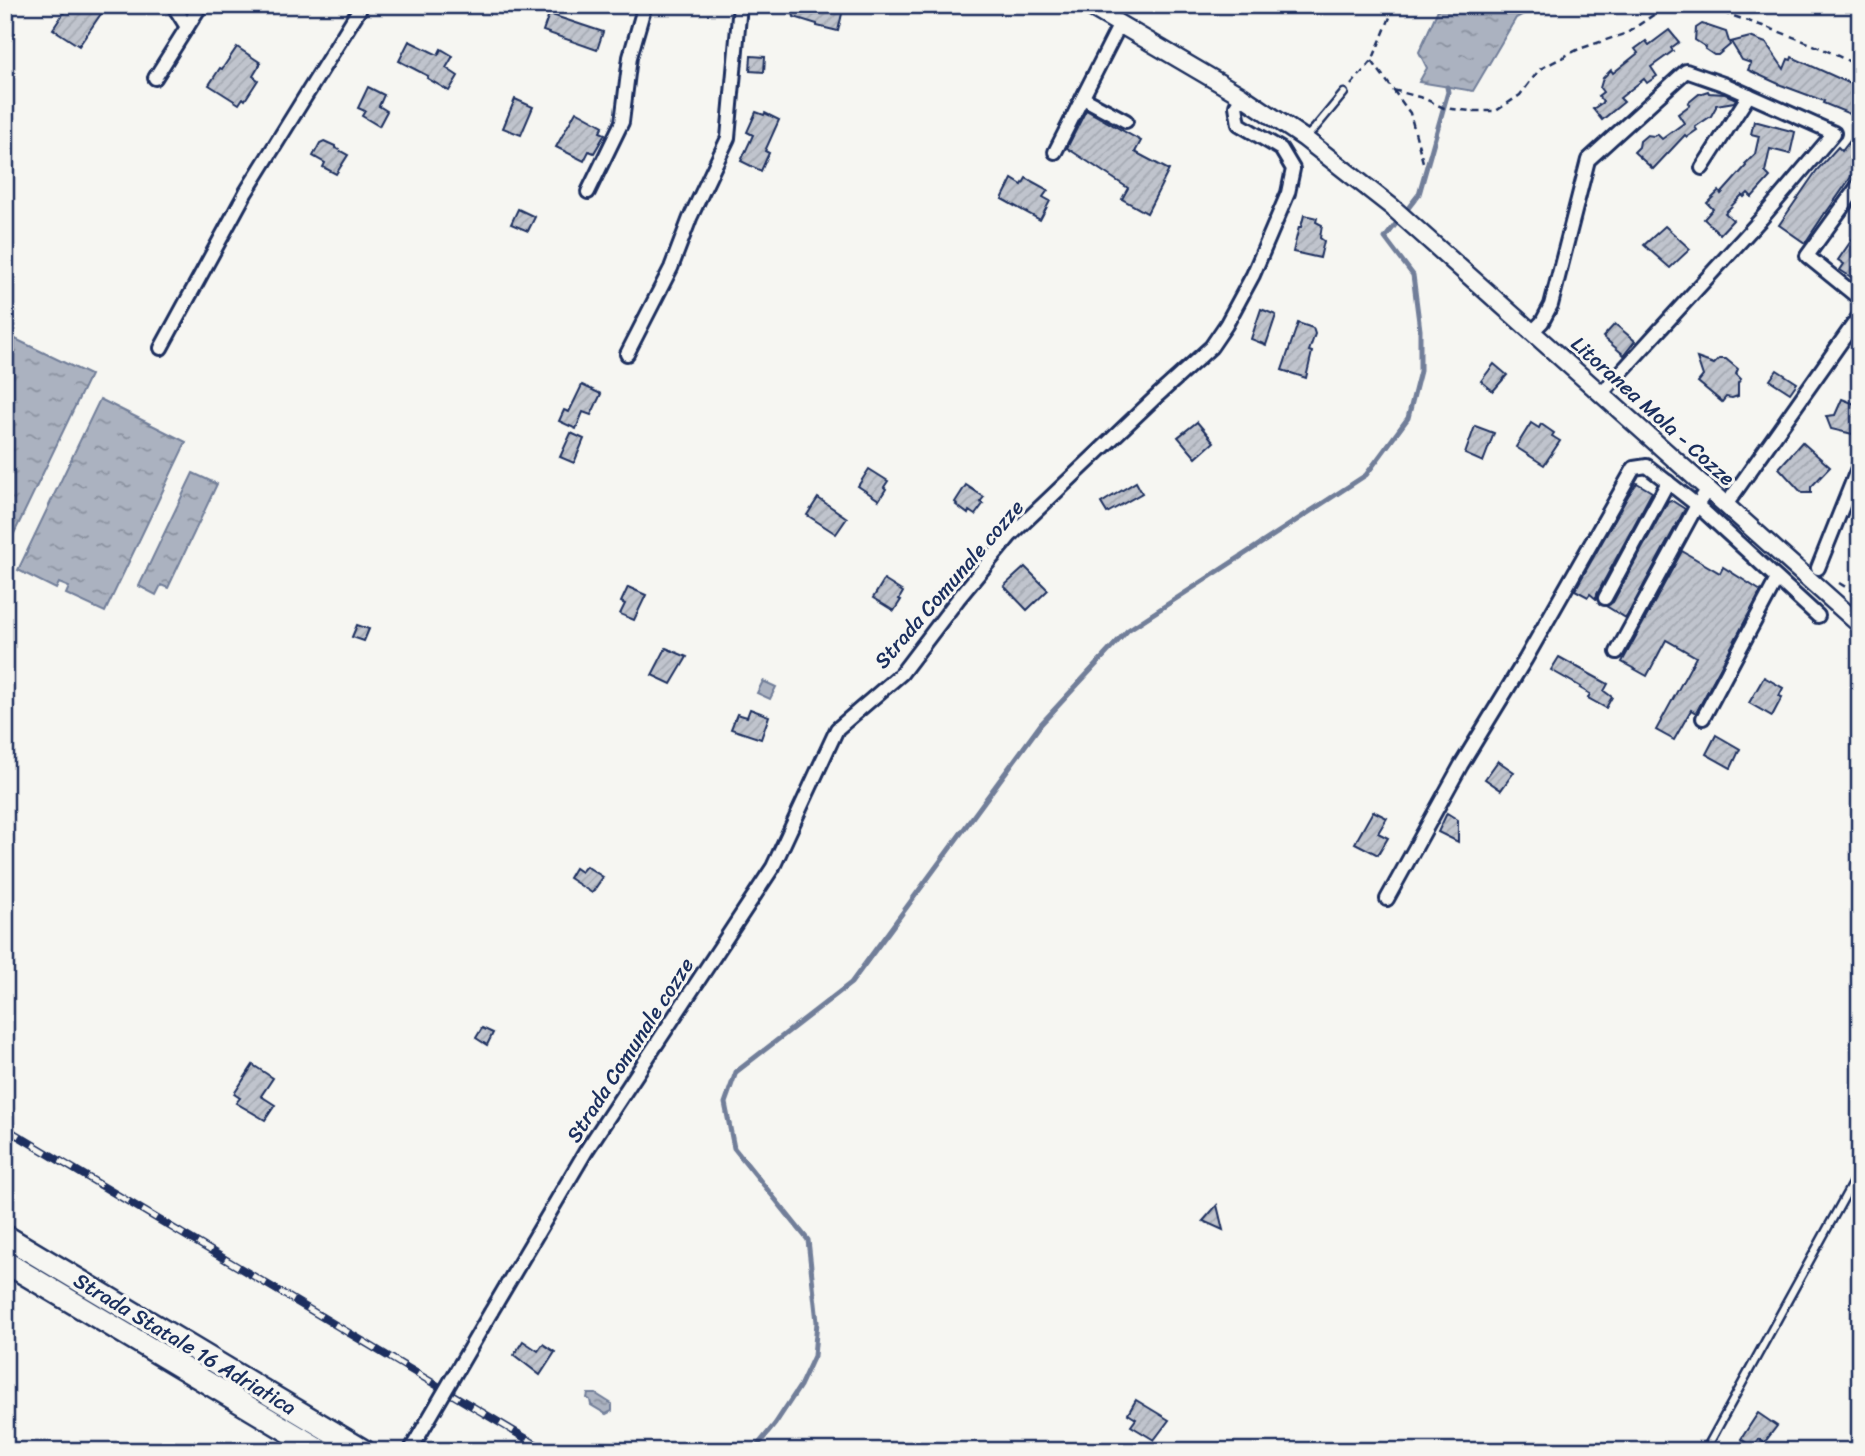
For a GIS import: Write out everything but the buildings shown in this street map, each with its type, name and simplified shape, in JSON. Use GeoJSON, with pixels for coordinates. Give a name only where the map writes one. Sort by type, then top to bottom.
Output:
{"type":"FeatureCollection","features":[{"type":"Feature","properties":{"kind":"highway","name":"Strada Statale 16 Adriatica"},"geometry":{"type":"LineString","coordinates":[[5,1236],[365,1451]]}},
{"type":"Feature","properties":{"kind":"highway","name":"Strada Statale 16 Adriatica"},"geometry":{"type":"LineString","coordinates":[[5,1262],[322,1451]]}},
{"type":"Feature","properties":{"kind":"street"},"geometry":{"type":"LineString","coordinates":[[173,5],[187,27]]}},
{"type":"Feature","properties":{"kind":"street"},"geometry":{"type":"LineString","coordinates":[[155,78],[201,5]]}},
{"type":"Feature","properties":{"kind":"street"},"geometry":{"type":"LineString","coordinates":[[161,348],[247,192],[362,5]]}},
{"type":"Feature","properties":{"kind":"street"},"geometry":{"type":"LineString","coordinates":[[588,192],[622,122],[630,57],[645,5]]}},
{"type":"Feature","properties":{"kind":"street"},"geometry":{"type":"LineString","coordinates":[[627,354],[671,268],[690,218],[729,138],[740,5]]}},
{"type":"Feature","properties":{"kind":"street"},"geometry":{"type":"LineString","coordinates":[[1087,5],[1242,96],[1304,138]]}},
{"type":"Feature","properties":{"kind":"street"},"geometry":{"type":"LineString","coordinates":[[1055,152],[1120,24]]}},
{"type":"Feature","properties":{"kind":"street"},"geometry":{"type":"LineString","coordinates":[[1533,331],[1542,322],[1551,305],[1588,160],[1686,71],[1726,85],[1834,133],[1761,219],[1602,393]]}},
{"type":"Feature","properties":{"kind":"street"},"geometry":{"type":"LineString","coordinates":[[1702,168],[1749,95]]}},
{"type":"Feature","properties":{"kind":"street","name":"Strada Comunale cozze"},"geometry":{"type":"LineString","coordinates":[[410,1451],[586,1151],[773,867],[837,729],[901,674],[1010,536],[1211,347],[1226,325],[1258,263],[1288,193],[1293,169],[1282,149],[1239,124],[1236,107],[1242,96]]}},
{"type":"Feature","properties":{"kind":"street"},"geometry":{"type":"LineString","coordinates":[[1083,98],[1126,121]]}},
{"type":"Feature","properties":{"kind":"street","name":"Litoranea Mola - Cozze"},"geometry":{"type":"LineString","coordinates":[[1304,138],[1418,229],[1860,625]]}},
{"type":"Feature","properties":{"kind":"street"},"geometry":{"type":"LineString","coordinates":[[1860,183],[1807,256],[1860,299]]}},
{"type":"Feature","properties":{"kind":"street"},"geometry":{"type":"LineString","coordinates":[[1726,505],[1860,315]]}},
{"type":"Feature","properties":{"kind":"street"},"geometry":{"type":"LineString","coordinates":[[1818,568],[1860,463]]}},
{"type":"Feature","properties":{"kind":"street"},"geometry":{"type":"LineString","coordinates":[[1387,899],[1461,765],[1525,660],[1634,468],[1647,466],[1697,505],[1818,617]]}},
{"type":"Feature","properties":{"kind":"street"},"geometry":{"type":"LineString","coordinates":[[1605,598],[1668,482]]}},
{"type":"Feature","properties":{"kind":"street"},"geometry":{"type":"LineString","coordinates":[[1617,652],[1708,489]]}},
{"type":"Feature","properties":{"kind":"street"},"geometry":{"type":"LineString","coordinates":[[1703,718],[1777,579]]}},
{"type":"Feature","properties":{"kind":"lane"},"geometry":{"type":"LineString","coordinates":[[1304,138],[1344,93]]}},
{"type":"Feature","properties":{"kind":"lane"},"geometry":{"type":"LineString","coordinates":[[1705,1451],[1860,1170]]}},
{"type":"Feature","properties":{"kind":"path"},"geometry":{"type":"LineString","coordinates":[[1344,93],[1372,61],[1395,5]]}},
{"type":"Feature","properties":{"kind":"path"},"geometry":{"type":"LineString","coordinates":[[1393,90],[1444,108],[1496,111],[1520,95],[1540,69],[1579,49],[1627,33],[1662,9],[1675,5]]}},
{"type":"Feature","properties":{"kind":"path"},"geometry":{"type":"LineString","coordinates":[[1700,5],[1789,36],[1860,67]]}},
{"type":"Feature","properties":{"kind":"path"},"geometry":{"type":"LineString","coordinates":[[1372,61],[1409,113],[1424,166]]}},
{"type":"Feature","properties":{"kind":"water"},"geometry":{"type":"Polygon","coordinates":[[[1440,5],[1540,5],[1516,18],[1473,91],[1419,82],[1427,68],[1419,52],[1440,5]]]}},
{"type":"Feature","properties":{"kind":"water"},"geometry":{"type":"Polygon","coordinates":[[[5,334],[90,375],[8,546],[5,544],[5,334]]]}},
{"type":"Feature","properties":{"kind":"water"},"geometry":{"type":"Polygon","coordinates":[[[100,399],[186,442],[105,612],[66,594],[69,587],[59,583],[56,589],[18,570],[100,399]]]}},
{"type":"Feature","properties":{"kind":"water"},"geometry":{"type":"Polygon","coordinates":[[[193,473],[217,484],[168,588],[161,585],[156,595],[139,586],[193,473]]]}},
{"type":"Feature","properties":{"kind":"water"},"geometry":{"type":"Polygon","coordinates":[[[763,681],[776,687],[770,699],[757,693],[763,681]]]}},
{"type":"Feature","properties":{"kind":"water"},"geometry":{"type":"Polygon","coordinates":[[[588,1394],[596,1394],[612,1404],[612,1411],[606,1414],[591,1405],[588,1394]]]}},
{"type":"Feature","properties":{"kind":"waterway"},"geometry":{"type":"LineString","coordinates":[[753,1451],[800,1386],[814,1356],[817,1322],[808,1240],[734,1148],[725,1103],[736,1072],[851,983],[1041,724],[1128,630],[1366,475],[1408,418],[1420,371],[1420,330],[1413,275],[1385,238],[1419,194],[1448,92],[1447,87]]}},
{"type":"Feature","properties":{"kind":"railway"},"geometry":{"type":"LineString","coordinates":[[5,1128],[547,1451]]}}]}
